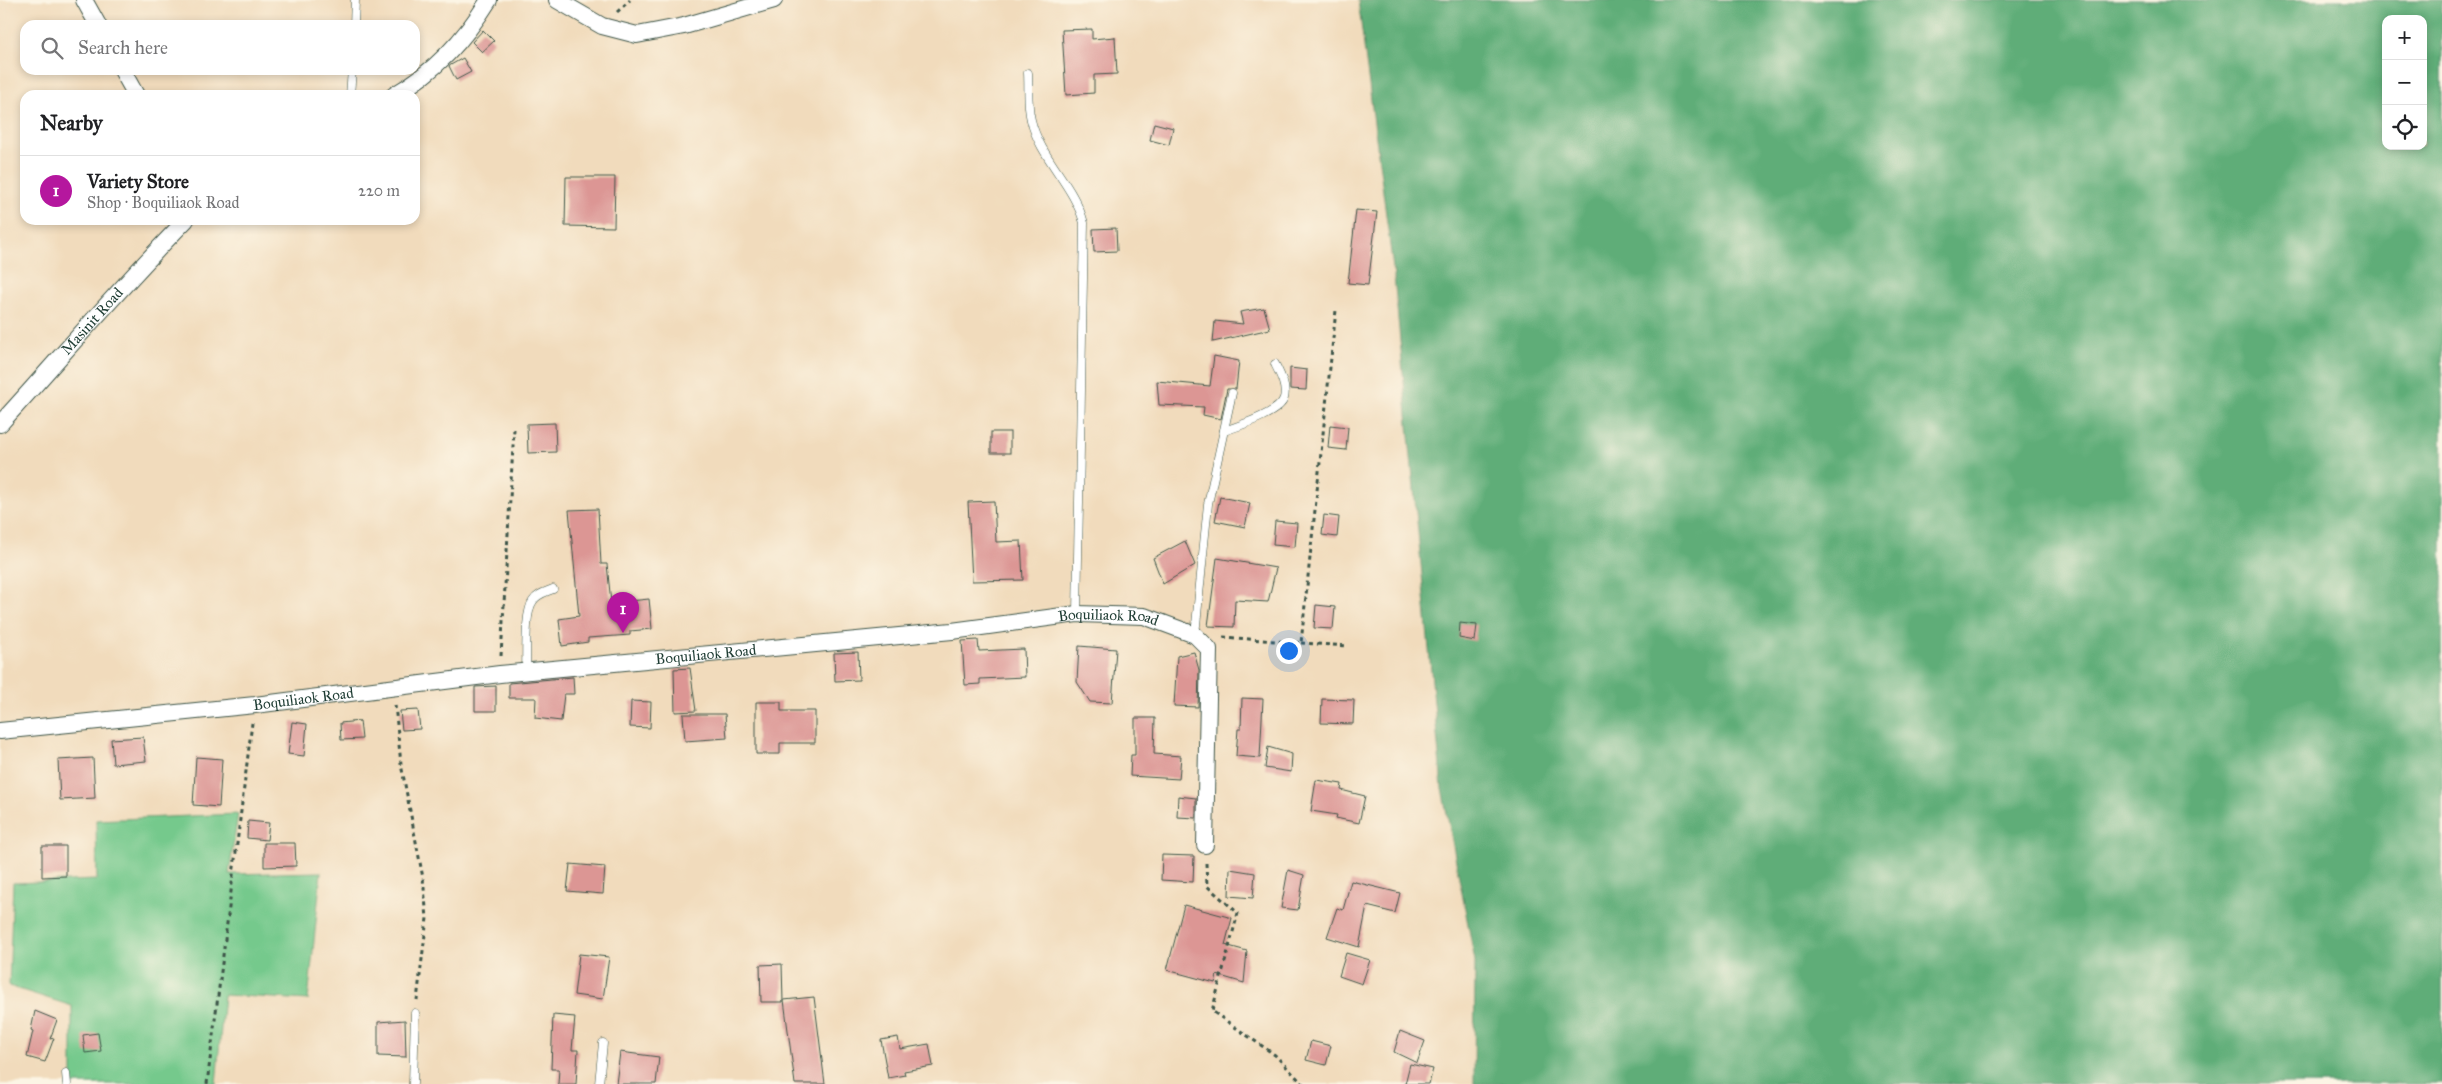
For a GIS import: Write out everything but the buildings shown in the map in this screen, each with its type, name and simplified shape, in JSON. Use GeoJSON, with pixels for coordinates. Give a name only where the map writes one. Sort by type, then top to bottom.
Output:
{"type":"FeatureCollection","features":[{"type":"Feature","properties":{"kind":"street"},"geometry":{"type":"LineString","coordinates":[[84,0],[95,20]]}},
{"type":"Feature","properties":{"kind":"street"},"geometry":{"type":"LineString","coordinates":[[403,90],[440,63],[459,44],[489,0]]}},
{"type":"Feature","properties":{"kind":"street"},"geometry":{"type":"LineString","coordinates":[[557,0],[602,26],[637,35],[684,26],[774,0]]}},
{"type":"Feature","properties":{"kind":"street"},"geometry":{"type":"LineString","coordinates":[[125,75],[133,90]]}},
{"type":"Feature","properties":{"kind":"street","name":"Masinit Road"},"geometry":{"type":"LineString","coordinates":[[0,424],[48,372],[93,318],[181,225]]}},
{"type":"Feature","properties":{"kind":"street","name":"Boquiliaok Road"},"geometry":{"type":"LineString","coordinates":[[0,731],[151,714],[254,706],[393,686],[500,674],[952,631],[1077,614],[1144,616],[1195,635]]}},
{"type":"Feature","properties":{"kind":"street"},"geometry":{"type":"LineString","coordinates":[[1195,635],[1209,649],[1205,845]]}},
{"type":"Feature","properties":{"kind":"lane"},"geometry":{"type":"LineString","coordinates":[[354,20],[355,0]]}},
{"type":"Feature","properties":{"kind":"lane"},"geometry":{"type":"LineString","coordinates":[[1028,73],[1031,120],[1053,166],[1080,207],[1084,223],[1077,614]]}},
{"type":"Feature","properties":{"kind":"lane"},"geometry":{"type":"LineString","coordinates":[[350,90],[352,75]]}},
{"type":"Feature","properties":{"kind":"lane"},"geometry":{"type":"LineString","coordinates":[[1224,431],[1251,421],[1281,406],[1285,397],[1285,389],[1275,364]]}},
{"type":"Feature","properties":{"kind":"lane"},"geometry":{"type":"LineString","coordinates":[[1195,635],[1208,504],[1232,393]]}},
{"type":"Feature","properties":{"kind":"lane"},"geometry":{"type":"LineString","coordinates":[[526,672],[528,618],[532,601],[540,594],[553,588]]}},
{"type":"Feature","properties":{"kind":"lane"},"geometry":{"type":"LineString","coordinates":[[413,1084],[415,1013]]}},
{"type":"Feature","properties":{"kind":"lane"},"geometry":{"type":"LineString","coordinates":[[599,1084],[603,1043]]}},
{"type":"Feature","properties":{"kind":"lane"},"geometry":{"type":"LineString","coordinates":[[66,1074],[67,1084]]}},
{"type":"Feature","properties":{"kind":"path"},"geometry":{"type":"LineString","coordinates":[[1301,643],[1336,310]]}},
{"type":"Feature","properties":{"kind":"path"},"geometry":{"type":"LineString","coordinates":[[500,674],[514,429]]}},
{"type":"Feature","properties":{"kind":"path"},"geometry":{"type":"LineString","coordinates":[[1195,635],[1348,646]]}},
{"type":"Feature","properties":{"kind":"path"},"geometry":{"type":"LineString","coordinates":[[393,686],[402,764],[423,878],[427,918],[415,1013]]}},
{"type":"Feature","properties":{"kind":"path"},"geometry":{"type":"LineString","coordinates":[[207,1084],[254,706]]}},
{"type":"Feature","properties":{"kind":"path"},"geometry":{"type":"LineString","coordinates":[[1205,845],[1207,886],[1238,913],[1212,1011],[1275,1055],[1303,1084]]}},
{"type":"Feature","properties":{"kind":"green space"},"geometry":{"type":"Polygon","coordinates":[[[1358,0],[2442,0],[2442,1084],[1474,1084],[1475,961],[1442,788],[1394,276],[1358,0]]]}},
{"type":"Feature","properties":{"kind":"green space"},"geometry":{"type":"Polygon","coordinates":[[[238,814],[229,874],[321,872],[308,1000],[224,995],[216,1084],[72,1084],[72,1006],[9,986],[13,883],[97,880],[96,820],[238,814]]]}},
{"type":"Feature","properties":{"kind":"place","name":"Variety Store"},"geometry":{"type":"Point","coordinates":[623,633]}}]}
